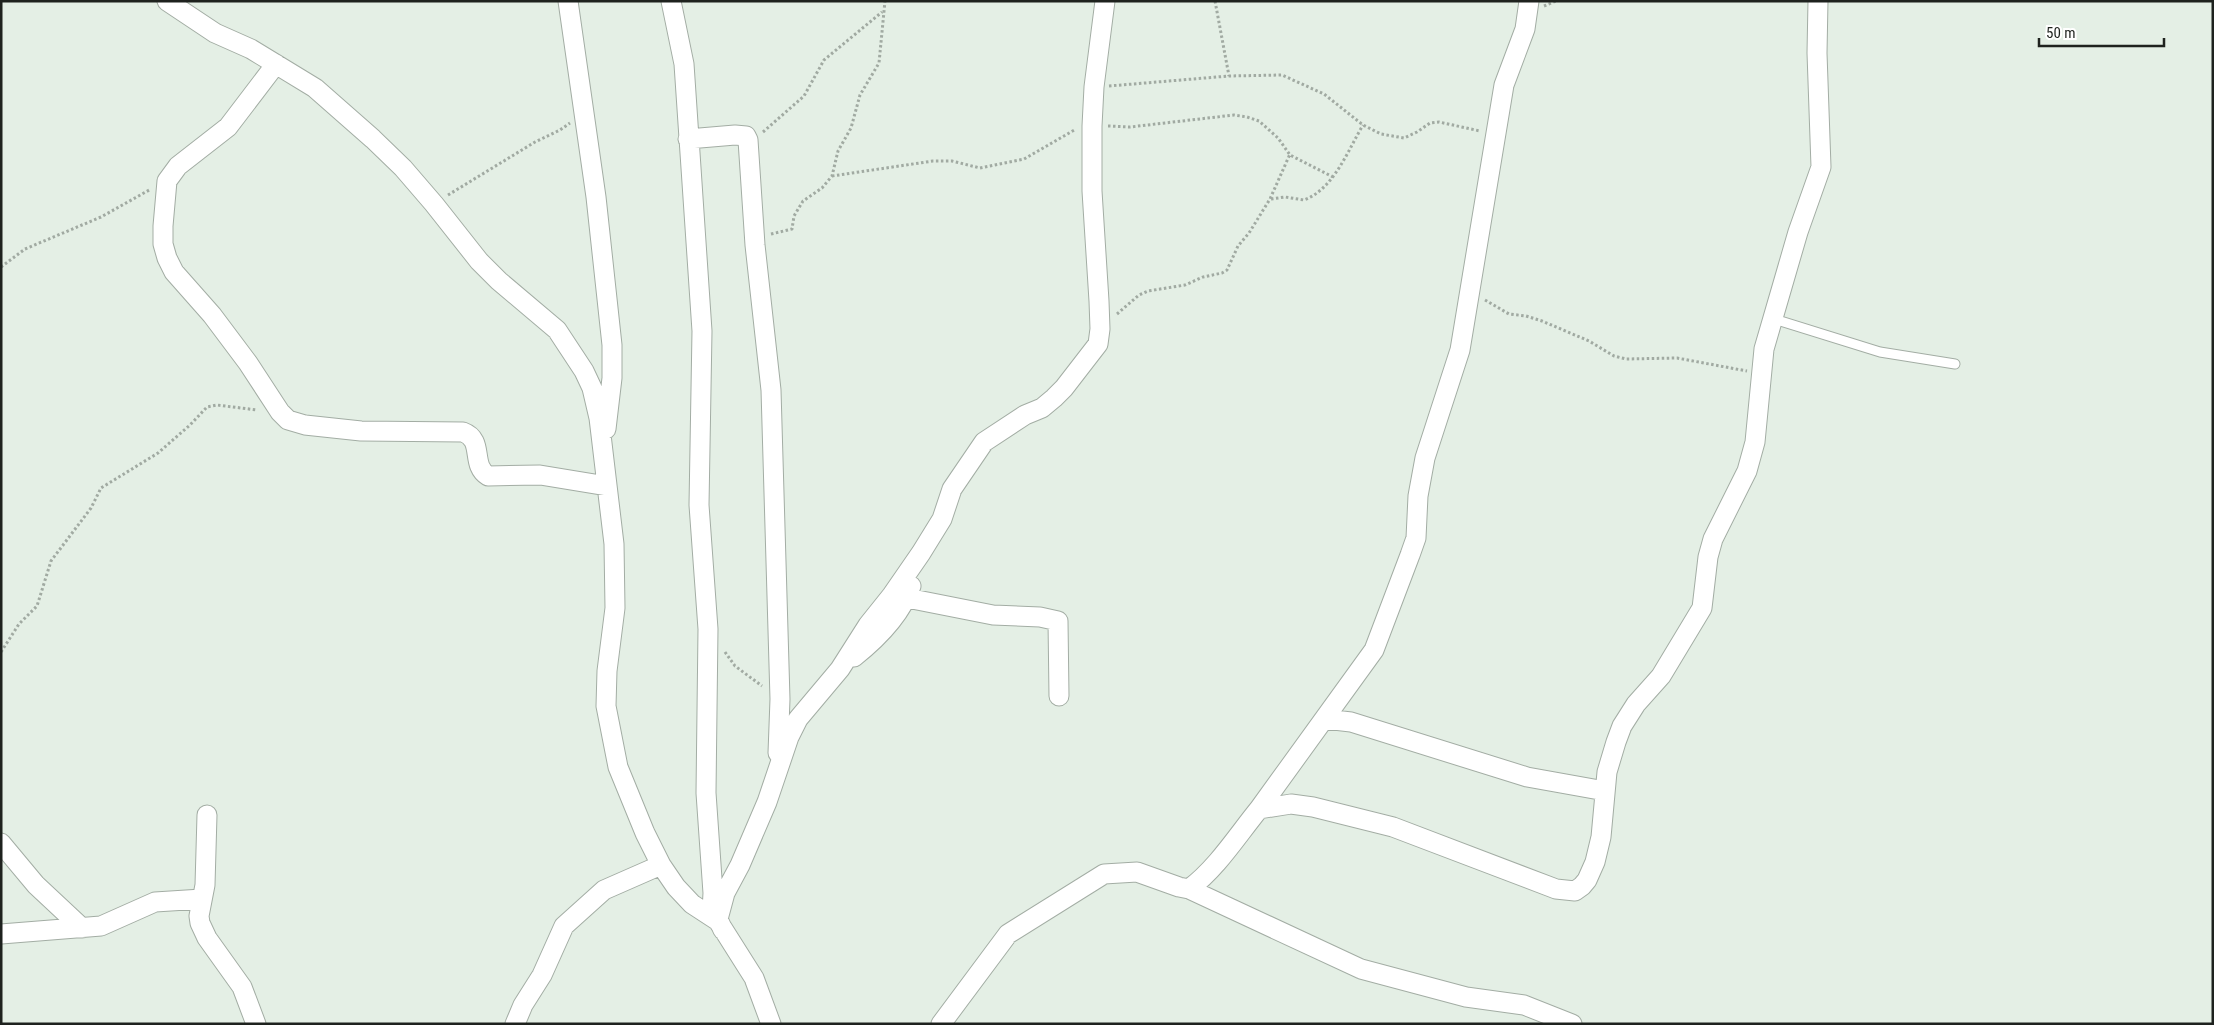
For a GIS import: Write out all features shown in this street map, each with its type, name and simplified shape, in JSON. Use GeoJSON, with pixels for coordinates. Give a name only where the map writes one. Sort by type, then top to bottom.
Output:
{"type":"FeatureCollection","features":[{"type":"Feature","properties":{"kind":"street"},"geometry":{"type":"LineString","coordinates":[[167,1],[215,33],[251,49],[315,88],[403,168],[479,261],[499,281],[557,330],[570,348],[592,388],[604,451],[616,575],[615,608],[607,671],[606,706],[618,767],[645,833],[661,865],[676,887],[692,904],[722,928]]}},
{"type":"Feature","properties":{"kind":"street"},"geometry":{"type":"LineString","coordinates":[[568,1],[596,196],[612,345],[612,378],[604,451]]}},
{"type":"Feature","properties":{"kind":"street"},"geometry":{"type":"LineString","coordinates":[[672,1],[684,64],[702,331],[700,505],[708,629],[706,793],[713,893],[712,911],[754,978],[771,1024]]}},
{"type":"Feature","properties":{"kind":"street"},"geometry":{"type":"LineString","coordinates":[[722,928],[718,919],[725,893],[740,865],[767,802],[798,719],[840,669],[868,625],[892,595],[921,553],[942,519],[956,482],[984,442],[1025,415],[1042,408],[1064,388],[1098,344],[1100,329],[1092,191],[1093,122],[1094,87],[1105,1]]}},
{"type":"Feature","properties":{"kind":"street"},"geometry":{"type":"LineString","coordinates":[[1189,889],[1203,879],[1259,809],[1374,650],[1416,538],[1418,496],[1425,458],[1460,350],[1504,85],[1525,29],[1529,1]]}},
{"type":"Feature","properties":{"kind":"street"},"geometry":{"type":"LineString","coordinates":[[1259,809],[1291,804],[1393,827],[1556,888],[1575,891],[1587,880],[1595,862],[1601,837],[1610,757],[1622,726],[1636,704],[1661,676],[1702,608],[1708,557],[1713,539],[1747,472],[1755,442],[1764,349],[1798,232],[1821,167],[1816,53],[1818,1]]}},
{"type":"Feature","properties":{"kind":"street"},"geometry":{"type":"LineString","coordinates":[[276,64],[228,127],[178,166],[166,183],[163,244],[174,272],[212,315],[248,363],[280,412],[288,420],[305,424],[361,430],[462,432],[471,435],[474,440],[480,467],[482,472],[488,476],[540,475],[607,486]]}},
{"type":"Feature","properties":{"kind":"street"},"geometry":{"type":"LineString","coordinates":[[688,138],[735,135],[746,136],[748,140],[755,245],[771,390],[780,699],[778,769]]}},
{"type":"Feature","properties":{"kind":"street"},"geometry":{"type":"LineString","coordinates":[[840,669],[869,645],[894,618],[907,598],[921,553]]}},
{"type":"Feature","properties":{"kind":"street"},"geometry":{"type":"LineString","coordinates":[[907,598],[993,615],[1040,617],[1058,621],[1059,696]]}},
{"type":"Feature","properties":{"kind":"street"},"geometry":{"type":"LineString","coordinates":[[1325,719],[1351,722],[1527,777],[1605,791]]}},
{"type":"Feature","properties":{"kind":"street"},"geometry":{"type":"LineString","coordinates":[[207,816],[205,885],[200,923],[207,938],[242,987],[256,1024]]}},
{"type":"Feature","properties":{"kind":"street"},"geometry":{"type":"LineString","coordinates":[[1,843],[36,885],[82,928]]}},
{"type":"Feature","properties":{"kind":"street"},"geometry":{"type":"LineString","coordinates":[[515,1024],[523,1005],[542,975],[564,926],[604,890],[661,865]]}},
{"type":"Feature","properties":{"kind":"street"},"geometry":{"type":"LineString","coordinates":[[941,1024],[1008,934],[1104,874],[1137,872],[1189,889],[1362,969],[1466,997],[1524,1005],[1572,1024]]}},
{"type":"Feature","properties":{"kind":"street"},"geometry":{"type":"LineString","coordinates":[[1,934],[101,926],[155,902],[202,899]]}},
{"type":"Feature","properties":{"kind":"lane"},"geometry":{"type":"LineString","coordinates":[[1774,319],[1880,352],[1955,364]]}},
{"type":"Feature","properties":{"kind":"path"},"geometry":{"type":"LineString","coordinates":[[755,245],[770,234],[792,229],[794,216],[803,201],[822,188],[832,176],[838,152],[851,128],[860,95],[879,63],[884,1]]}},
{"type":"Feature","properties":{"kind":"path"},"geometry":{"type":"LineString","coordinates":[[1216,1],[1229,76]]}},
{"type":"Feature","properties":{"kind":"path"},"geometry":{"type":"LineString","coordinates":[[748,140],[760,135],[804,96],[824,60],[883,12]]}},
{"type":"Feature","properties":{"kind":"path"},"geometry":{"type":"LineString","coordinates":[[1094,87],[1163,83],[1229,76],[1282,75],[1324,94],[1363,125],[1381,134],[1404,138],[1430,123],[1439,122],[1480,131],[1496,131]]}},
{"type":"Feature","properties":{"kind":"path"},"geometry":{"type":"LineString","coordinates":[[434,204],[535,142],[560,130],[583,111]]}},
{"type":"Feature","properties":{"kind":"path"},"geometry":{"type":"LineString","coordinates":[[832,176],[933,161],[952,161],[980,168],[1024,159],[1093,122],[1130,127],[1234,115],[1247,116],[1259,121],[1278,138],[1290,154],[1333,177]]}},
{"type":"Feature","properties":{"kind":"path"},"geometry":{"type":"LineString","coordinates":[[1270,199],[1285,197],[1304,200],[1322,188],[1333,177],[1363,125]]}},
{"type":"Feature","properties":{"kind":"path"},"geometry":{"type":"LineString","coordinates":[[1100,329],[1139,295],[1148,291],[1185,286],[1227,270],[1238,246],[1249,233],[1270,199],[1290,154]]}},
{"type":"Feature","properties":{"kind":"path"},"geometry":{"type":"LineString","coordinates":[[1,268],[25,249],[101,216],[166,183]]}},
{"type":"Feature","properties":{"kind":"path"},"geometry":{"type":"LineString","coordinates":[[1470,290],[1509,314],[1526,316],[1542,321],[1589,341],[1614,356],[1626,359],[1677,358],[1762,373]]}},
{"type":"Feature","properties":{"kind":"path"},"geometry":{"type":"LineString","coordinates":[[1,652],[19,624],[37,606],[52,561],[91,508],[101,488],[158,453],[190,425],[206,407],[217,405],[280,412]]}},
{"type":"Feature","properties":{"kind":"path"},"geometry":{"type":"LineString","coordinates":[[708,629],[735,666],[780,699]]}}]}
